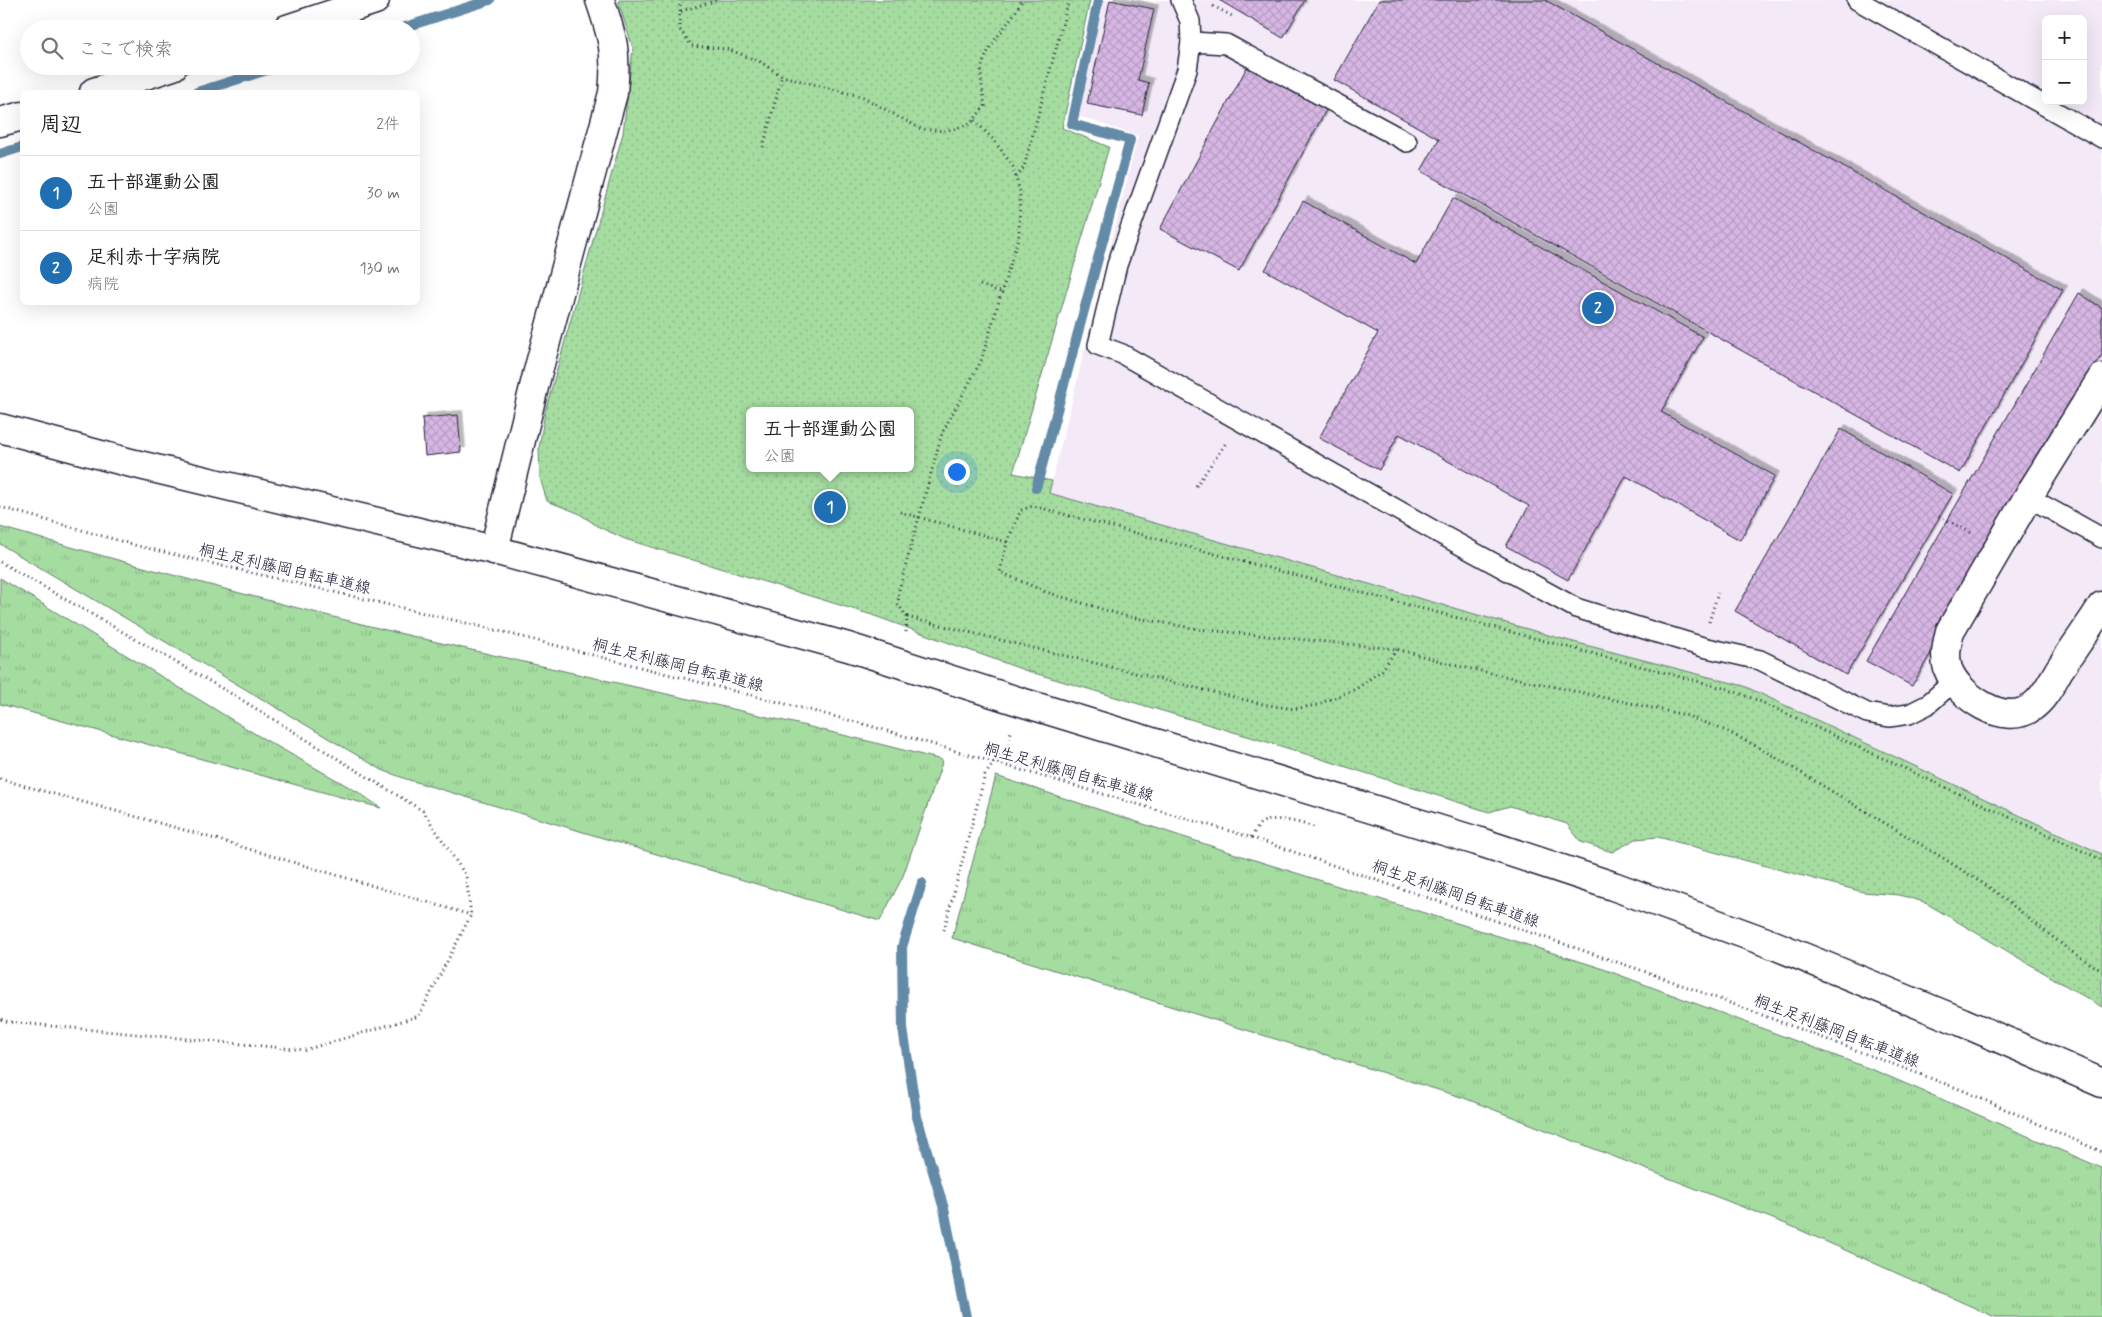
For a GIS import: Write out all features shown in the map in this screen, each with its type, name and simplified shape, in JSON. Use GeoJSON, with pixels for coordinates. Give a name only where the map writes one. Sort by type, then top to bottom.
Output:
{"type":"FeatureCollection","features":[{"type":"Feature","properties":{"kind":"street"},"geometry":{"type":"LineString","coordinates":[[314,20],[375,0]]}},
{"type":"Feature","properties":{"kind":"street"},"geometry":{"type":"LineString","coordinates":[[494,550],[537,375],[613,93],[616,66],[613,39],[600,0]]}},
{"type":"Feature","properties":{"kind":"street"},"geometry":{"type":"LineString","coordinates":[[100,90],[146,75]]}},
{"type":"Feature","properties":{"kind":"street"},"geometry":{"type":"LineString","coordinates":[[0,122],[20,117]]}},
{"type":"Feature","properties":{"kind":"street"},"geometry":{"type":"LineString","coordinates":[[2102,378],[2028,497],[1950,631],[1945,656],[1948,669],[1954,681],[1966,695],[1984,706],[2002,713],[2019,714],[2032,707],[2045,693],[2102,606]]}},
{"type":"Feature","properties":{"kind":"street"},"geometry":{"type":"LineString","coordinates":[[0,428],[127,462],[494,550],[848,647],[1486,844],[1614,886],[1769,943],[1962,1022],[2102,1083]]}},
{"type":"Feature","properties":{"kind":"lane"},"geometry":{"type":"LineString","coordinates":[[1181,0],[1190,21],[1191,42],[1187,70],[1117,265],[1098,345],[1122,354],[1238,421],[1576,608],[1704,647],[1760,660],[1867,713],[1889,717],[1909,714],[1927,705],[1954,681]]}},
{"type":"Feature","properties":{"kind":"lane"},"geometry":{"type":"LineString","coordinates":[[1857,0],[2102,138]]}},
{"type":"Feature","properties":{"kind":"lane"},"geometry":{"type":"LineString","coordinates":[[1191,42],[1226,44],[1407,142]]}},
{"type":"Feature","properties":{"kind":"lane"},"geometry":{"type":"LineString","coordinates":[[2028,497],[2102,538]]}},
{"type":"Feature","properties":{"kind":"path"},"geometry":{"type":"LineString","coordinates":[[680,0],[680,30],[692,46],[727,50],[759,61],[782,76],[863,97],[921,129],[945,132],[970,124],[985,106],[981,69],[990,46],[1022,0]]}},
{"type":"Feature","properties":{"kind":"path"},"geometry":{"type":"LineString","coordinates":[[681,11],[718,0]]}},
{"type":"Feature","properties":{"kind":"path"},"geometry":{"type":"LineString","coordinates":[[1016,178],[1024,167],[1069,0]]}},
{"type":"Feature","properties":{"kind":"path"},"geometry":{"type":"LineString","coordinates":[[1212,5],[1233,17]]}},
{"type":"Feature","properties":{"kind":"path"},"geometry":{"type":"LineString","coordinates":[[763,147],[782,76]]}},
{"type":"Feature","properties":{"kind":"path"},"geometry":{"type":"LineString","coordinates":[[905,634],[907,617],[898,604],[899,590],[942,433],[981,361],[1020,235],[1020,192],[1013,167],[994,140],[974,120]]}},
{"type":"Feature","properties":{"kind":"path"},"geometry":{"type":"LineString","coordinates":[[980,285],[1001,292]]}},
{"type":"Feature","properties":{"kind":"path"},"geometry":{"type":"LineString","coordinates":[[1196,486],[1216,460],[1238,421]]}},
{"type":"Feature","properties":{"kind":"path"},"geometry":{"type":"LineString","coordinates":[[2102,860],[1751,697],[1727,689],[1033,506],[1021,510],[1007,542],[1000,572],[1046,592],[1125,616],[1198,629],[1397,649],[1458,666],[1685,715],[1724,730],[1758,747],[1940,856],[1992,890],[2069,950],[2102,971]]}},
{"type":"Feature","properties":{"kind":"path","name":"桐生足利藤岡自転車道線"},"geometry":{"type":"LineString","coordinates":[[0,507],[138,546],[483,627],[860,723],[1250,837],[1658,976],[1962,1090],[2102,1152]]}},
{"type":"Feature","properties":{"kind":"path"},"geometry":{"type":"LineString","coordinates":[[900,512],[1007,542]]}},
{"type":"Feature","properties":{"kind":"path"},"geometry":{"type":"LineString","coordinates":[[1939,516],[1974,535]]}},
{"type":"Feature","properties":{"kind":"path"},"geometry":{"type":"LineString","coordinates":[[0,562],[237,697],[423,811],[466,876],[471,914],[419,1016],[305,1050],[9,1022],[0,1019]]}},
{"type":"Feature","properties":{"kind":"path"},"geometry":{"type":"LineString","coordinates":[[1708,628],[1718,593]]}},
{"type":"Feature","properties":{"kind":"path"},"geometry":{"type":"LineString","coordinates":[[907,617],[1262,704],[1294,709],[1316,705],[1356,689],[1382,670],[1397,649]]}},
{"type":"Feature","properties":{"kind":"path"},"geometry":{"type":"LineString","coordinates":[[944,930],[985,775],[994,761],[1006,749],[1012,727]]}},
{"type":"Feature","properties":{"kind":"path"},"geometry":{"type":"LineString","coordinates":[[0,779],[195,832],[471,914]]}},
{"type":"Feature","properties":{"kind":"path"},"geometry":{"type":"LineString","coordinates":[[1250,837],[1260,824],[1266,821],[1294,821],[1322,829]]}},
{"type":"Feature","properties":{"kind":"shaded area"},"geometry":{"type":"Polygon","coordinates":[[[1103,0],[1134,0],[1157,5],[1156,0],[2102,0],[2102,854],[1744,686],[1566,640],[1049,493],[1138,136],[1078,116],[1103,0]]]}},
{"type":"Feature","properties":{"kind":"green space"},"geometry":{"type":"Polygon","coordinates":[[[619,0],[1090,0],[1062,128],[1109,147],[1013,473],[1052,481],[1049,493],[1566,640],[1744,686],[2102,854],[2102,1007],[1924,902],[1899,895],[1863,892],[1658,837],[1636,839],[1612,852],[1581,842],[1567,824],[1510,806],[1489,812],[1274,744],[1024,670],[872,615],[625,539],[599,527],[578,513],[547,501],[540,478],[539,448],[545,412],[623,133],[633,48],[619,0]]]}},
{"type":"Feature","properties":{"kind":"green space"},"geometry":{"type":"Polygon","coordinates":[[[0,527],[334,617],[452,646],[872,742],[942,760],[941,766],[903,876],[880,921],[406,779],[382,770],[0,544],[0,527]]]}},
{"type":"Feature","properties":{"kind":"green space"},"geometry":{"type":"Polygon","coordinates":[[[0,578],[257,735],[358,792],[381,808],[0,704],[0,578]]]}},
{"type":"Feature","properties":{"kind":"green space"},"geometry":{"type":"Polygon","coordinates":[[[996,776],[1248,858],[1598,967],[1876,1071],[2102,1168],[2102,1317],[1995,1317],[1791,1226],[1464,1098],[952,938],[996,776]]]}},
{"type":"Feature","properties":{"kind":"building"},"geometry":{"type":"Polygon","coordinates":[[[1110,0],[1154,9],[1138,80],[1149,83],[1142,115],[1087,104],[1110,0]]]}},
{"type":"Feature","properties":{"kind":"building"},"geometry":{"type":"Polygon","coordinates":[[[1219,0],[1305,0],[1283,38],[1219,0]]]}},
{"type":"Feature","properties":{"kind":"building"},"geometry":{"type":"Polygon","coordinates":[[[1379,0],[1545,0],[2063,290],[1960,473],[1421,171],[1439,139],[1334,80],[1379,0]]]}},
{"type":"Feature","properties":{"kind":"building"},"geometry":{"type":"Polygon","coordinates":[[[1247,67],[1326,110],[1239,271],[1160,229],[1247,67]]]}},
{"type":"Feature","properties":{"kind":"building"},"geometry":{"type":"Polygon","coordinates":[[[1453,198],[1703,337],[1661,412],[1775,476],[1740,540],[1626,476],[1568,580],[1506,546],[1529,506],[1399,434],[1379,470],[1319,438],[1378,333],[1265,270],[1303,201],[1416,264],[1453,198]]]}},
{"type":"Feature","properties":{"kind":"building"},"geometry":{"type":"Polygon","coordinates":[[[2079,293],[2102,308],[2102,354],[1912,686],[1866,661],[2079,293]]]}},
{"type":"Feature","properties":{"kind":"building"},"geometry":{"type":"Polygon","coordinates":[[[458,415],[461,452],[425,456],[422,418],[458,415]]]}},
{"type":"Feature","properties":{"kind":"building"},"geometry":{"type":"Polygon","coordinates":[[[1841,429],[1953,494],[1846,675],[1735,611],[1841,429]]]}},
{"type":"Feature","properties":{"kind":"waterway"},"geometry":{"type":"LineString","coordinates":[[420,22],[490,0]]}},
{"type":"Feature","properties":{"kind":"waterway"},"geometry":{"type":"LineString","coordinates":[[1036,488],[1130,140],[1072,124],[1098,1]]}},
{"type":"Feature","properties":{"kind":"waterway"},"geometry":{"type":"LineString","coordinates":[[203,90],[251,75]]}},
{"type":"Feature","properties":{"kind":"waterway"},"geometry":{"type":"LineString","coordinates":[[0,154],[20,148]]}},
{"type":"Feature","properties":{"kind":"waterway"},"geometry":{"type":"LineString","coordinates":[[922,883],[902,947],[903,1029],[917,1117],[944,1209],[966,1317]]}},
{"type":"Feature","properties":{"kind":"place","name":"足利赤十字病院"},"geometry":{"type":"Point","coordinates":[1598,308]}},
{"type":"Feature","properties":{"kind":"place","name":"五十部運動公園"},"geometry":{"type":"Point","coordinates":[830,507]}}]}
